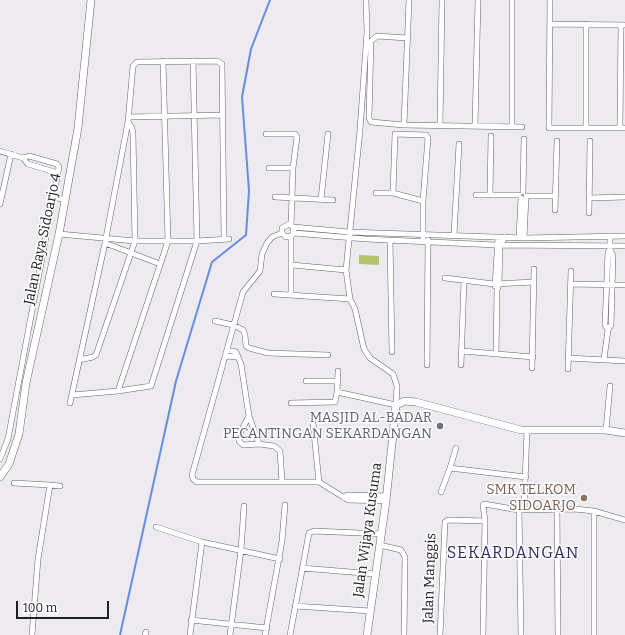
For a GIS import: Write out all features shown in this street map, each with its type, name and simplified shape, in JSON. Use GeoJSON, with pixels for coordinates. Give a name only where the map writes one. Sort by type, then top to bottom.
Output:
{"type":"FeatureCollection","features":[{"type":"Feature","properties":{"kind":"street","name":"Jalan Raya Sidoarjo 4"},"geometry":{"type":"LineString","coordinates":[[0,477],[9,464],[19,434],[26,383],[59,234],[78,128],[91,0]]}},
{"type":"Feature","properties":{"kind":"street"},"geometry":{"type":"LineString","coordinates":[[366,0],[367,32],[360,128],[355,189],[348,235],[346,270],[350,298],[355,309],[364,349],[370,358],[393,374],[396,380],[396,405]]}},
{"type":"Feature","properties":{"kind":"street"},"geometry":{"type":"LineString","coordinates":[[404,125],[409,0]]}},
{"type":"Feature","properties":{"kind":"street"},"geometry":{"type":"LineString","coordinates":[[440,126],[442,0]]}},
{"type":"Feature","properties":{"kind":"street"},"geometry":{"type":"LineString","coordinates":[[475,126],[478,0]]}},
{"type":"Feature","properties":{"kind":"street"},"geometry":{"type":"LineString","coordinates":[[512,0],[512,127]]}},
{"type":"Feature","properties":{"kind":"street"},"geometry":{"type":"LineString","coordinates":[[550,0],[549,128],[622,128],[623,25],[551,24]]}},
{"type":"Feature","properties":{"kind":"street"},"geometry":{"type":"LineString","coordinates":[[586,24],[586,127]]}},
{"type":"Feature","properties":{"kind":"street"},"geometry":{"type":"LineString","coordinates":[[407,38],[377,36],[374,37],[372,41],[369,111],[371,122],[404,125],[522,127]]}},
{"type":"Feature","properties":{"kind":"street"},"geometry":{"type":"LineString","coordinates":[[59,234],[106,241],[197,241],[226,239],[221,115],[222,64],[217,60],[163,61],[135,63],[133,66],[128,120],[106,241],[70,403]]}},
{"type":"Feature","properties":{"kind":"street"},"geometry":{"type":"LineString","coordinates":[[118,391],[168,241],[163,61]]}},
{"type":"Feature","properties":{"kind":"street"},"geometry":{"type":"LineString","coordinates":[[72,395],[118,391],[151,386],[197,241],[193,61]]}},
{"type":"Feature","properties":{"kind":"street"},"geometry":{"type":"LineString","coordinates":[[128,120],[164,116],[221,115]]}},
{"type":"Feature","properties":{"kind":"street"},"geometry":{"type":"LineString","coordinates":[[79,360],[93,358],[96,354],[135,241],[133,134],[128,120]]}},
{"type":"Feature","properties":{"kind":"street"},"geometry":{"type":"LineString","coordinates":[[266,134],[297,136],[293,168],[292,197],[292,294]]}},
{"type":"Feature","properties":{"kind":"street"},"geometry":{"type":"LineString","coordinates":[[321,199],[328,134]]}},
{"type":"Feature","properties":{"kind":"street"},"geometry":{"type":"LineString","coordinates":[[393,193],[395,134],[426,135],[428,138],[423,201],[426,233],[427,365]]}},
{"type":"Feature","properties":{"kind":"street"},"geometry":{"type":"LineString","coordinates":[[490,195],[491,136]]}},
{"type":"Feature","properties":{"kind":"street"},"geometry":{"type":"LineString","coordinates":[[522,237],[524,139]]}},
{"type":"Feature","properties":{"kind":"street"},"geometry":{"type":"LineString","coordinates":[[555,210],[557,141]]}},
{"type":"Feature","properties":{"kind":"street"},"geometry":{"type":"LineString","coordinates":[[589,213],[590,141]]}},
{"type":"Feature","properties":{"kind":"street"},"geometry":{"type":"LineString","coordinates":[[454,235],[459,144]]}},
{"type":"Feature","properties":{"kind":"street"},"geometry":{"type":"LineString","coordinates":[[0,151],[23,158],[28,164],[58,173]]}},
{"type":"Feature","properties":{"kind":"street"},"geometry":{"type":"LineString","coordinates":[[0,204],[11,154]]}},
{"type":"Feature","properties":{"kind":"street"},"geometry":{"type":"LineString","coordinates":[[0,459],[8,439],[59,167],[57,164],[29,156],[23,158]]}},
{"type":"Feature","properties":{"kind":"street"},"geometry":{"type":"LineString","coordinates":[[269,168],[293,168]]}},
{"type":"Feature","properties":{"kind":"street"},"geometry":{"type":"LineString","coordinates":[[376,193],[393,193],[423,201]]}},
{"type":"Feature","properties":{"kind":"street"},"geometry":{"type":"LineString","coordinates":[[476,195],[555,196]]}},
{"type":"Feature","properties":{"kind":"street"},"geometry":{"type":"LineString","coordinates":[[54,197],[65,200]]}},
{"type":"Feature","properties":{"kind":"street"},"geometry":{"type":"LineString","coordinates":[[275,197],[333,200]]}},
{"type":"Feature","properties":{"kind":"street"},"geometry":{"type":"LineString","coordinates":[[589,198],[625,197]]}},
{"type":"Feature","properties":{"kind":"street"},"geometry":{"type":"LineString","coordinates":[[282,233],[283,226],[292,230],[390,240],[610,248],[622,246],[622,236],[498,237],[426,233],[348,235]]}},
{"type":"Feature","properties":{"kind":"street"},"geometry":{"type":"LineString","coordinates":[[282,233],[286,237],[292,230]]}},
{"type":"Feature","properties":{"kind":"street"},"geometry":{"type":"LineString","coordinates":[[282,233],[272,237],[263,248],[260,271],[243,292],[192,475],[193,479],[197,482],[320,482],[348,500],[386,499]]}},
{"type":"Feature","properties":{"kind":"street"},"geometry":{"type":"LineString","coordinates":[[608,330],[605,325],[606,299],[613,255],[610,248],[610,236]]}},
{"type":"Feature","properties":{"kind":"street"},"geometry":{"type":"LineString","coordinates":[[496,354],[498,237]]}},
{"type":"Feature","properties":{"kind":"street"},"geometry":{"type":"LineString","coordinates":[[498,245],[505,237]]}},
{"type":"Feature","properties":{"kind":"street"},"geometry":{"type":"LineString","coordinates":[[390,240],[392,352]]}},
{"type":"Feature","properties":{"kind":"street"},"geometry":{"type":"LineString","coordinates":[[106,241],[131,253],[160,264]]}},
{"type":"Feature","properties":{"kind":"street"},"geometry":{"type":"LineString","coordinates":[[292,265],[346,270]]}},
{"type":"Feature","properties":{"kind":"street"},"geometry":{"type":"LineString","coordinates":[[532,368],[534,269]]}},
{"type":"Feature","properties":{"kind":"street"},"geometry":{"type":"LineString","coordinates":[[568,369],[571,271]]}},
{"type":"Feature","properties":{"kind":"street"},"geometry":{"type":"LineString","coordinates":[[445,278],[496,284],[534,282]]}},
{"type":"Feature","properties":{"kind":"street"},"geometry":{"type":"LineString","coordinates":[[461,365],[464,280]]}},
{"type":"Feature","properties":{"kind":"street"},"geometry":{"type":"LineString","coordinates":[[604,359],[608,330],[611,325],[612,299],[609,283]]}},
{"type":"Feature","properties":{"kind":"street"},"geometry":{"type":"LineString","coordinates":[[571,284],[625,284]]}},
{"type":"Feature","properties":{"kind":"street"},"geometry":{"type":"LineString","coordinates":[[274,294],[350,298]]}},
{"type":"Feature","properties":{"kind":"street"},"geometry":{"type":"LineString","coordinates":[[606,299],[612,299]]}},
{"type":"Feature","properties":{"kind":"street"},"geometry":{"type":"LineString","coordinates":[[215,321],[234,325],[244,332],[246,346],[249,348],[268,353],[307,352],[328,355]]}},
{"type":"Feature","properties":{"kind":"street"},"geometry":{"type":"LineString","coordinates":[[227,350],[236,352],[241,364],[249,416],[259,444]]}},
{"type":"Feature","properties":{"kind":"street"},"geometry":{"type":"LineString","coordinates":[[462,351],[533,357]]}},
{"type":"Feature","properties":{"kind":"street"},"geometry":{"type":"LineString","coordinates":[[225,356],[237,357]]}},
{"type":"Feature","properties":{"kind":"street"},"geometry":{"type":"LineString","coordinates":[[568,358],[604,359],[625,362]]}},
{"type":"Feature","properties":{"kind":"street"},"geometry":{"type":"LineString","coordinates":[[291,403],[335,402],[338,371]]}},
{"type":"Feature","properties":{"kind":"street"},"geometry":{"type":"LineString","coordinates":[[306,380],[337,381]]}},
{"type":"Feature","properties":{"kind":"street"},"geometry":{"type":"LineString","coordinates":[[606,430],[610,386]]}},
{"type":"Feature","properties":{"kind":"street"},"geometry":{"type":"LineString","coordinates":[[337,392],[396,405],[405,401],[416,402],[501,426],[527,430],[606,430],[625,433]]}},
{"type":"Feature","properties":{"kind":"street","name":"Jalan Wijaya Kusuma"},"geometry":{"type":"LineString","coordinates":[[367,635],[382,534],[396,405]]}},
{"type":"Feature","properties":{"kind":"street"},"geometry":{"type":"LineString","coordinates":[[249,416],[240,433],[239,441],[243,445],[259,444],[274,446],[280,451],[282,482]]}},
{"type":"Feature","properties":{"kind":"street"},"geometry":{"type":"LineString","coordinates":[[312,423],[320,482]]}},
{"type":"Feature","properties":{"kind":"street"},"geometry":{"type":"LineString","coordinates":[[521,635],[521,509],[526,477],[527,430]]}},
{"type":"Feature","properties":{"kind":"street"},"geometry":{"type":"LineString","coordinates":[[441,492],[456,448]]}},
{"type":"Feature","properties":{"kind":"street"},"geometry":{"type":"LineString","coordinates":[[450,468],[526,477]]}},
{"type":"Feature","properties":{"kind":"street"},"geometry":{"type":"LineString","coordinates":[[14,483],[60,486]]}},
{"type":"Feature","properties":{"kind":"street"},"geometry":{"type":"LineString","coordinates":[[32,635],[38,559],[50,485]]}},
{"type":"Feature","properties":{"kind":"street"},"geometry":{"type":"LineString","coordinates":[[265,635],[280,559],[285,505]]}},
{"type":"Feature","properties":{"kind":"street"},"geometry":{"type":"LineString","coordinates":[[483,635],[485,521],[482,505],[521,509],[594,510],[625,520]]}},
{"type":"Feature","properties":{"kind":"street"},"geometry":{"type":"LineString","coordinates":[[230,635],[241,550],[244,506]]}},
{"type":"Feature","properties":{"kind":"street"},"geometry":{"type":"LineString","coordinates":[[557,510],[558,635]]}},
{"type":"Feature","properties":{"kind":"street"},"geometry":{"type":"LineString","coordinates":[[594,510],[594,635]]}},
{"type":"Feature","properties":{"kind":"street","name":"Jalan Manggis"},"geometry":{"type":"LineString","coordinates":[[440,635],[445,522],[448,520],[485,521]]}},
{"type":"Feature","properties":{"kind":"street"},"geometry":{"type":"LineString","coordinates":[[156,527],[202,542],[280,559]]}},
{"type":"Feature","properties":{"kind":"street"},"geometry":{"type":"LineString","coordinates":[[290,635],[309,533],[314,531],[382,534]]}},
{"type":"Feature","properties":{"kind":"street"},"geometry":{"type":"LineString","coordinates":[[190,635],[202,542]]}},
{"type":"Feature","properties":{"kind":"street"},"geometry":{"type":"LineString","coordinates":[[380,545],[401,550],[405,557],[404,635]]}},
{"type":"Feature","properties":{"kind":"street"},"geometry":{"type":"LineString","coordinates":[[302,568],[375,574]]}},
{"type":"Feature","properties":{"kind":"street"},"geometry":{"type":"LineString","coordinates":[[295,606],[370,611]]}},
{"type":"Feature","properties":{"kind":"street"},"geometry":{"type":"LineString","coordinates":[[191,620],[231,623],[267,628]]}},
{"type":"Feature","properties":{"kind":"green space"},"geometry":{"type":"Polygon","coordinates":[[[359,255],[379,256],[379,265],[359,264],[359,255]]]}},
{"type":"Feature","properties":{"kind":"waterway"},"geometry":{"type":"LineString","coordinates":[[120,635],[176,381],[212,262],[246,235],[249,191],[242,97],[251,49],[270,0]]}},
{"type":"Feature","properties":{"kind":"place","name":"MASJID AL-BADAR PECANTINGAN SEKARDANGAN"},"geometry":{"type":"Point","coordinates":[440,426]}},
{"type":"Feature","properties":{"kind":"place","name":"SMK TELKOM SIDOARJO"},"geometry":{"type":"Point","coordinates":[584,498]}},
{"type":"Feature","properties":{"kind":"district","name":"SEKARDANGAN"},"geometry":{"type":"Point","coordinates":[513,554]}}]}
